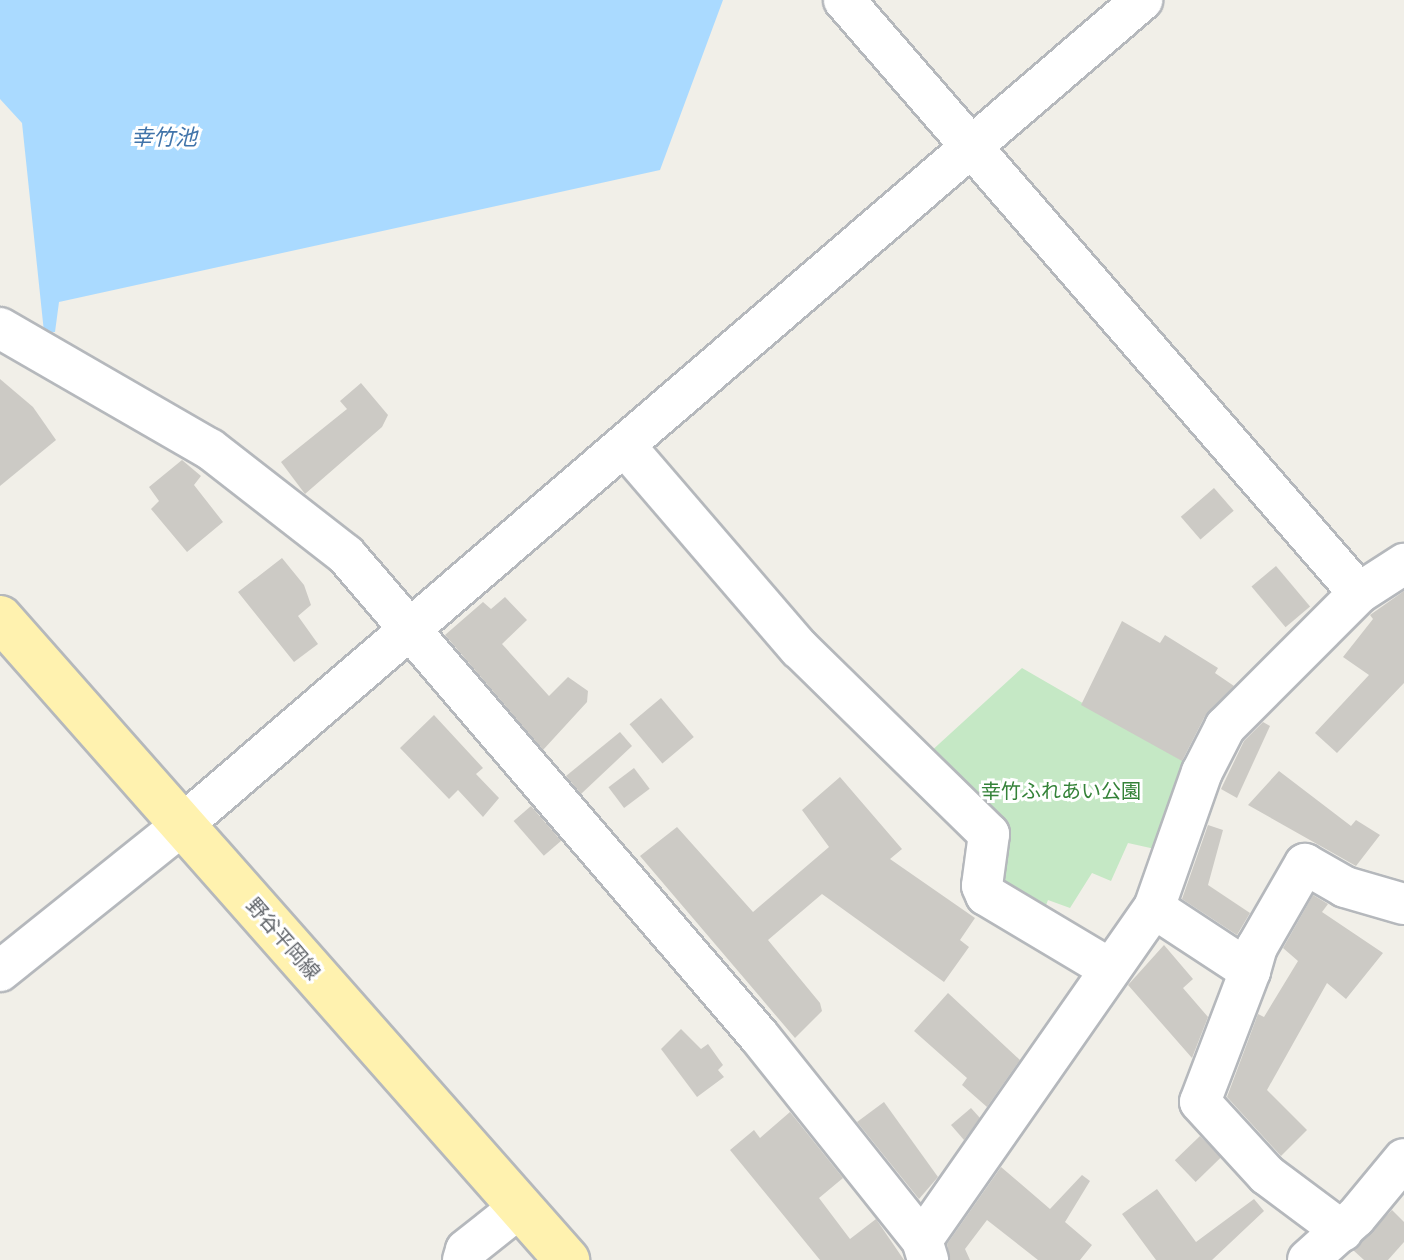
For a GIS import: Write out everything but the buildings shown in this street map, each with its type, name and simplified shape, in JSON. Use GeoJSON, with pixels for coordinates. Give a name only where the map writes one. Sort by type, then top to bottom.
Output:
{"type":"FeatureCollection","features":[{"type":"Feature","properties":{"kind":"main road","name":"野谷平岡線"},"geometry":{"type":"LineString","coordinates":[[0,618],[567,1260]]}},
{"type":"Feature","properties":{"kind":"street"},"geometry":{"type":"LineString","coordinates":[[844,0],[975,145],[1359,593]]}},
{"type":"Feature","properties":{"kind":"street"},"geometry":{"type":"LineString","coordinates":[[0,971],[182,825],[407,627],[625,446],[1142,0]]}},
{"type":"Feature","properties":{"kind":"street"},"geometry":{"type":"LineString","coordinates":[[0,328],[210,449],[346,555],[613,861],[925,1250],[1107,967],[1154,908],[1202,772],[1225,727],[1359,593],[1404,564]]}},
{"type":"Feature","properties":{"kind":"street"},"geometry":{"type":"LineString","coordinates":[[625,446],[799,648],[989,834],[982,886],[986,895],[1107,967]]}},
{"type":"Feature","properties":{"kind":"street"},"geometry":{"type":"LineString","coordinates":[[1342,1231],[1267,1175],[1200,1102],[1257,947],[1305,864],[1345,887],[1404,904]]}},
{"type":"Feature","properties":{"kind":"street"},"geometry":{"type":"LineString","coordinates":[[1154,908],[1250,971]]}},
{"type":"Feature","properties":{"kind":"street"},"geometry":{"type":"LineString","coordinates":[[1308,1260],[1342,1231],[1404,1159]]}},
{"type":"Feature","properties":{"kind":"street"},"geometry":{"type":"LineString","coordinates":[[463,1260],[466,1250],[520,1207]]}},
{"type":"Feature","properties":{"kind":"green space","name":"幸竹ふれあい公園"},"geometry":{"type":"Polygon","coordinates":[[[1022,668],[1202,772],[1173,853],[1128,843],[1111,881],[1092,873],[1070,908],[1048,900],[1038,926],[982,886],[989,834],[916,765],[1022,668]]]}},
{"type":"Feature","properties":{"kind":"water","name":"幸竹池"},"geometry":{"type":"Polygon","coordinates":[[[0,0],[723,0],[660,170],[59,302],[55,332],[44,332],[22,123],[0,99],[0,0]]]}}]}
